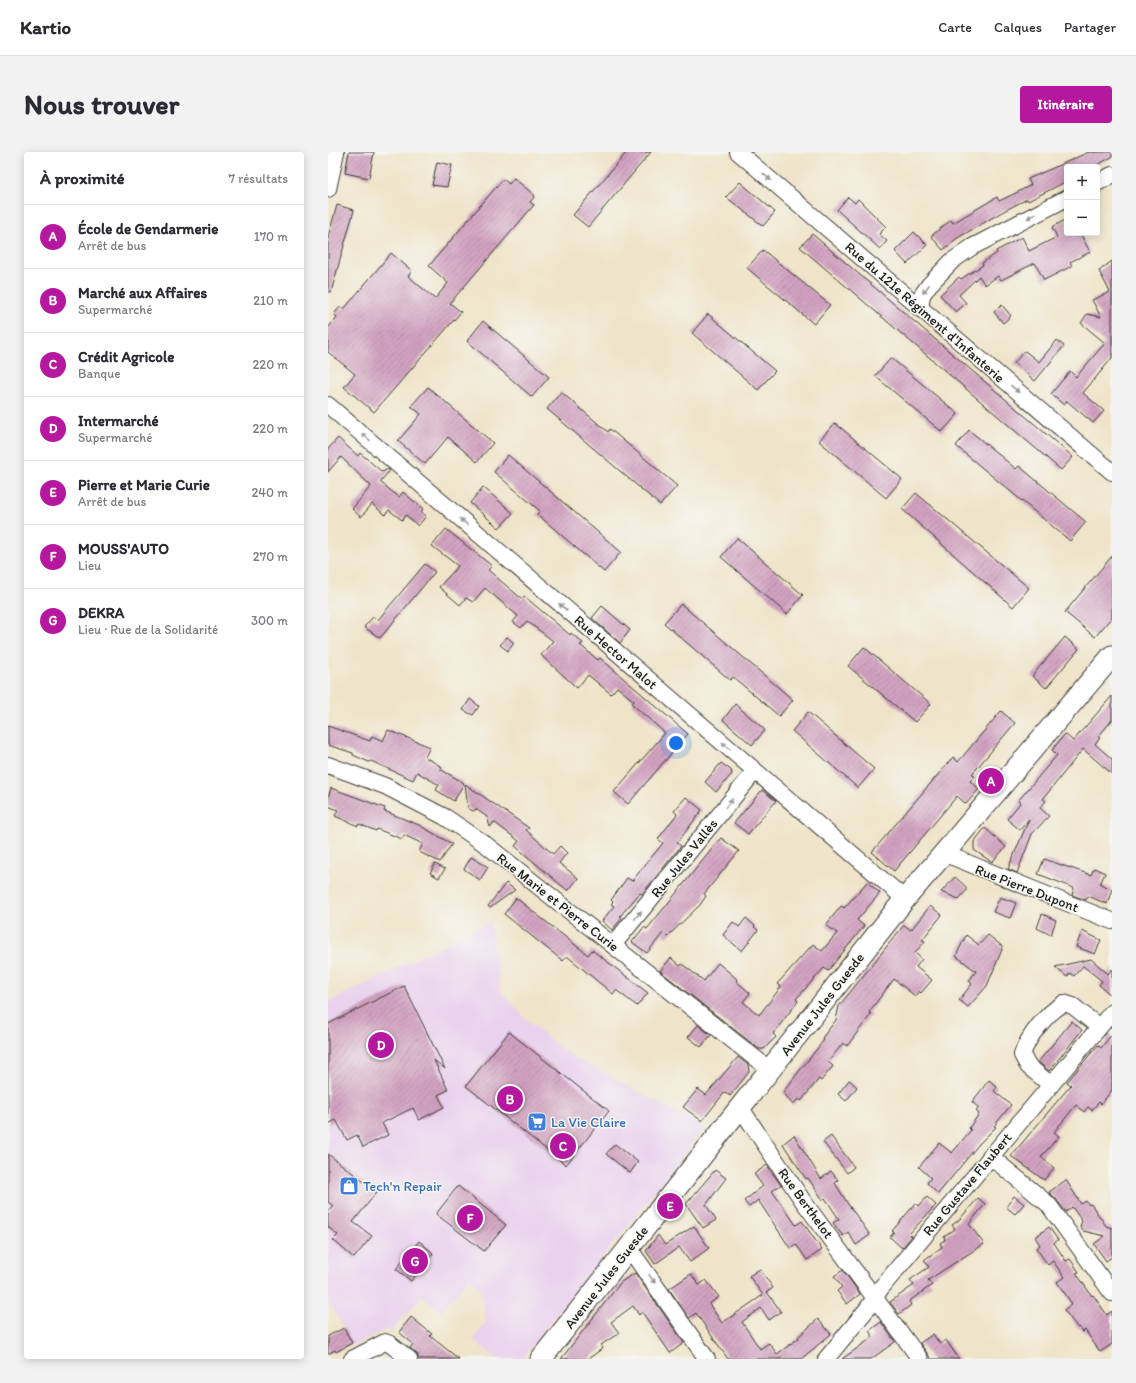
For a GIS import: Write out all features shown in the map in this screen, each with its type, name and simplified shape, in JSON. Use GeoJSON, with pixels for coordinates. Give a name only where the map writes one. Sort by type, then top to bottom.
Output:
{"type":"FeatureCollection","features":[{"type":"Feature","properties":{"kind":"main road","name":"Avenue Jules Guesde"},"geometry":{"type":"LineString","coordinates":[[541,1359],[905,899],[1112,656]]}},
{"type":"Feature","properties":{"kind":"street"},"geometry":{"type":"LineString","coordinates":[[328,189],[336,152]]}},
{"type":"Feature","properties":{"kind":"street","name":"Rue du 121e Régiment d'Infanterie"},"geometry":{"type":"LineString","coordinates":[[738,152],[1112,472]]}},
{"type":"Feature","properties":{"kind":"street"},"geometry":{"type":"LineString","coordinates":[[1100,181],[1112,175]]}},
{"type":"Feature","properties":{"kind":"street"},"geometry":{"type":"LineString","coordinates":[[920,309],[922,295],[928,285],[952,261],[972,247],[1064,200]]}},
{"type":"Feature","properties":{"kind":"street","name":"Rue Hector Malot"},"geometry":{"type":"LineString","coordinates":[[328,405],[905,899]]}},
{"type":"Feature","properties":{"kind":"street","name":"Rue Marie et Pierre Curie"},"geometry":{"type":"LineString","coordinates":[[328,765],[385,786],[445,817],[485,844],[770,1070]]}},
{"type":"Feature","properties":{"kind":"street","name":"Rue Jules Vallès"},"geometry":{"type":"LineString","coordinates":[[613,945],[755,771]]}},
{"type":"Feature","properties":{"kind":"street","name":"Rue Pierre Dupont"},"geometry":{"type":"LineString","coordinates":[[943,853],[1112,920]]}},
{"type":"Feature","properties":{"kind":"street"},"geometry":{"type":"LineString","coordinates":[[1051,1085],[1028,1066],[1022,1055],[1026,1043],[1055,1009],[1064,1003],[1073,1006],[1099,1027]]}},
{"type":"Feature","properties":{"kind":"street","name":"Rue Gustave Flaubert"},"geometry":{"type":"LineString","coordinates":[[826,1359],[868,1308],[881,1288],[1112,1012]]}},
{"type":"Feature","properties":{"kind":"street","name":"Rue Berthelot"},"geometry":{"type":"LineString","coordinates":[[740,1107],[803,1201],[920,1359]]}},
{"type":"Feature","properties":{"kind":"street"},"geometry":{"type":"LineString","coordinates":[[990,1156],[1048,1204],[1111,1290]]}},
{"type":"Feature","properties":{"kind":"street"},"geometry":{"type":"LineString","coordinates":[[629,1248],[707,1359]]}},
{"type":"Feature","properties":{"kind":"street"},"geometry":{"type":"LineString","coordinates":[[352,1359],[384,1342],[390,1344],[409,1359]]}},
{"type":"Feature","properties":{"kind":"shaded area"},"geometry":{"type":"Polygon","coordinates":[[[490,922],[501,992],[528,1021],[567,1053],[705,1128],[522,1359],[497,1359],[473,1339],[486,1322],[481,1291],[470,1277],[441,1311],[422,1296],[391,1332],[387,1330],[380,1332],[353,1346],[331,1304],[328,1305],[328,1002],[490,922]]]}},
{"type":"Feature","properties":{"kind":"building"},"geometry":{"type":"Polygon","coordinates":[[[349,152],[374,152],[369,178],[345,173],[349,152]]]}},
{"type":"Feature","properties":{"kind":"building"},"geometry":{"type":"Polygon","coordinates":[[[627,152],[651,152],[588,227],[573,215],[627,152]]]}},
{"type":"Feature","properties":{"kind":"building"},"geometry":{"type":"Polygon","coordinates":[[[1089,152],[1112,152],[1112,157],[1099,164],[1064,164],[1064,183],[1028,201],[1027,199],[1002,212],[956,239],[943,250],[931,236],[951,220],[953,223],[997,197],[999,201],[1031,185],[1028,179],[1089,152]]]}},
{"type":"Feature","properties":{"kind":"building"},"geometry":{"type":"Polygon","coordinates":[[[437,162],[452,165],[447,187],[432,185],[437,162]]]}},
{"type":"Feature","properties":{"kind":"building"},"geometry":{"type":"Polygon","coordinates":[[[514,178],[535,196],[530,202],[534,205],[450,303],[461,312],[374,412],[344,387],[355,374],[328,352],[328,328],[337,317],[334,314],[340,307],[344,309],[391,253],[412,271],[408,276],[435,299],[448,283],[429,266],[503,179],[509,184],[514,178]]]}},
{"type":"Feature","properties":{"kind":"building"},"geometry":{"type":"Polygon","coordinates":[[[740,182],[775,212],[763,226],[726,197],[740,182]]]}},
{"type":"Feature","properties":{"kind":"building"},"geometry":{"type":"Polygon","coordinates":[[[848,197],[855,203],[858,199],[886,227],[879,234],[887,241],[880,249],[837,210],[848,197]]]}},
{"type":"Feature","properties":{"kind":"building"},"geometry":{"type":"Polygon","coordinates":[[[337,205],[354,210],[331,292],[328,292],[328,237],[337,205]]]}},
{"type":"Feature","properties":{"kind":"building"},"geometry":{"type":"Polygon","coordinates":[[[1064,221],[1064,236],[1082,236],[1090,252],[1070,262],[1072,266],[1044,280],[1035,263],[1001,280],[998,276],[985,285],[979,276],[959,295],[966,303],[956,312],[940,295],[959,277],[961,279],[983,265],[982,263],[997,253],[996,251],[1022,237],[1029,251],[1057,237],[1052,227],[1064,221]]]}},
{"type":"Feature","properties":{"kind":"building"},"geometry":{"type":"Polygon","coordinates":[[[914,232],[927,245],[907,264],[895,251],[914,232]]]}},
{"type":"Feature","properties":{"kind":"building"},"geometry":{"type":"Polygon","coordinates":[[[812,234],[1073,457],[1061,470],[800,247],[812,234]]]}},
{"type":"Feature","properties":{"kind":"building"},"geometry":{"type":"Polygon","coordinates":[[[763,250],[830,305],[814,324],[747,268],[763,250]]]}},
{"type":"Feature","properties":{"kind":"building"},"geometry":{"type":"Polygon","coordinates":[[[1112,261],[1112,358],[1083,393],[1104,411],[1093,423],[1067,401],[1064,405],[1051,394],[1070,371],[1076,377],[1105,343],[1081,323],[1087,314],[1101,317],[1092,300],[1110,292],[1099,271],[1112,261]]]}},
{"type":"Feature","properties":{"kind":"building"},"geometry":{"type":"Polygon","coordinates":[[[1002,305],[1011,316],[1003,323],[994,312],[1002,305]]]}},
{"type":"Feature","properties":{"kind":"building"},"geometry":{"type":"Polygon","coordinates":[[[708,314],[775,371],[758,390],[692,333],[708,314]]]}},
{"type":"Feature","properties":{"kind":"building"},"geometry":{"type":"Polygon","coordinates":[[[483,321],[549,377],[532,397],[467,341],[483,321]]]}},
{"type":"Feature","properties":{"kind":"building"},"geometry":{"type":"Polygon","coordinates":[[[1057,340],[1064,346],[1035,381],[1014,363],[1025,351],[1039,362],[1057,340]]]}},
{"type":"Feature","properties":{"kind":"building"},"geometry":{"type":"Polygon","coordinates":[[[891,358],[958,414],[942,432],[875,376],[891,358]]]}},
{"type":"Feature","properties":{"kind":"building"},"geometry":{"type":"Polygon","coordinates":[[[428,387],[493,443],[477,462],[448,437],[425,464],[398,441],[421,414],[411,406],[428,387]]]}},
{"type":"Feature","properties":{"kind":"building"},"geometry":{"type":"Polygon","coordinates":[[[561,392],[608,432],[610,429],[677,486],[660,505],[547,409],[561,392]]]}},
{"type":"Feature","properties":{"kind":"building"},"geometry":{"type":"Polygon","coordinates":[[[835,423],[902,479],[886,498],[819,441],[835,423]]]}},
{"type":"Feature","properties":{"kind":"building"},"geometry":{"type":"Polygon","coordinates":[[[969,430],[1016,469],[1019,466],[1086,522],[1070,541],[956,446],[969,430]]]}},
{"type":"Feature","properties":{"kind":"building"},"geometry":{"type":"Polygon","coordinates":[[[338,438],[358,456],[360,453],[382,472],[388,469],[390,470],[380,482],[399,497],[403,492],[423,509],[421,512],[426,516],[418,526],[406,515],[402,520],[389,510],[385,515],[372,504],[361,517],[352,509],[371,486],[341,457],[328,472],[328,449],[338,438]]]}},
{"type":"Feature","properties":{"kind":"building"},"geometry":{"type":"Polygon","coordinates":[[[508,455],[621,552],[604,572],[537,514],[540,511],[494,472],[508,455]]]}},
{"type":"Feature","properties":{"kind":"building"},"geometry":{"type":"Polygon","coordinates":[[[483,487],[513,513],[499,528],[470,503],[483,487]]]}},
{"type":"Feature","properties":{"kind":"building"},"geometry":{"type":"Polygon","coordinates":[[[916,493],[1029,588],[1013,607],[902,509],[916,493]]]}},
{"type":"Feature","properties":{"kind":"building"},"geometry":{"type":"Polygon","coordinates":[[[446,529],[492,566],[488,570],[522,599],[524,596],[570,635],[571,633],[583,643],[580,645],[598,660],[600,658],[688,734],[628,804],[614,792],[665,733],[632,704],[634,701],[617,687],[611,694],[588,675],[577,688],[541,655],[553,641],[527,621],[521,628],[513,622],[518,616],[485,588],[473,602],[466,598],[460,605],[439,587],[458,566],[432,546],[446,529]]]}},
{"type":"Feature","properties":{"kind":"building"},"geometry":{"type":"Polygon","coordinates":[[[737,538],[803,595],[787,614],[721,557],[737,538]]]}},
{"type":"Feature","properties":{"kind":"building"},"geometry":{"type":"Polygon","coordinates":[[[1112,556],[1112,617],[1095,637],[1065,612],[1112,556]]]}},
{"type":"Feature","properties":{"kind":"building"},"geometry":{"type":"Polygon","coordinates":[[[425,564],[435,572],[380,638],[364,627],[373,617],[377,621],[425,564]]]}},
{"type":"Feature","properties":{"kind":"building"},"geometry":{"type":"Polygon","coordinates":[[[681,604],[793,700],[779,716],[733,677],[730,680],[664,623],[681,604]]]}},
{"type":"Feature","properties":{"kind":"building"},"geometry":{"type":"Polygon","coordinates":[[[602,606],[630,630],[620,643],[592,618],[602,606]]]}},
{"type":"Feature","properties":{"kind":"building"},"geometry":{"type":"Polygon","coordinates":[[[507,637],[514,643],[508,651],[500,645],[507,637]]]}},
{"type":"Feature","properties":{"kind":"building"},"geometry":{"type":"Polygon","coordinates":[[[1065,637],[1079,649],[1046,688],[1032,676],[1065,637]]]}},
{"type":"Feature","properties":{"kind":"building"},"geometry":{"type":"Polygon","coordinates":[[[864,647],[931,704],[915,722],[848,666],[864,647]]]}},
{"type":"Feature","properties":{"kind":"building"},"geometry":{"type":"Polygon","coordinates":[[[1112,696],[1112,720],[1098,737],[1100,738],[1095,744],[1112,759],[1112,774],[1083,749],[1043,799],[1046,801],[1040,808],[1049,816],[1032,834],[1017,873],[1008,869],[1029,819],[1020,830],[1007,819],[1020,803],[1018,801],[1057,755],[1052,750],[1065,734],[1073,741],[1112,696]]]}},
{"type":"Feature","properties":{"kind":"building"},"geometry":{"type":"Polygon","coordinates":[[[470,699],[479,706],[473,715],[463,710],[470,699]]]}},
{"type":"Feature","properties":{"kind":"building"},"geometry":{"type":"Polygon","coordinates":[[[735,704],[765,730],[752,745],[723,720],[735,704]]]}},
{"type":"Feature","properties":{"kind":"building"},"geometry":{"type":"Polygon","coordinates":[[[1001,711],[1015,723],[972,774],[975,776],[970,781],[979,789],[966,804],[957,796],[894,871],[872,852],[953,757],[958,762],[1001,711]]]}},
{"type":"Feature","properties":{"kind":"building"},"geometry":{"type":"Polygon","coordinates":[[[808,712],[874,769],[858,788],[792,731],[808,712]]]}},
{"type":"Feature","properties":{"kind":"building"},"geometry":{"type":"Polygon","coordinates":[[[328,726],[370,741],[372,736],[383,741],[388,730],[430,747],[425,757],[442,767],[440,769],[464,783],[454,801],[436,790],[439,785],[417,772],[413,780],[371,761],[369,762],[353,755],[353,753],[328,745],[328,726]]]}},
{"type":"Feature","properties":{"kind":"building"},"geometry":{"type":"Polygon","coordinates":[[[721,763],[731,770],[732,774],[716,792],[705,782],[721,763]]]}},
{"type":"Feature","properties":{"kind":"building"},"geometry":{"type":"Polygon","coordinates":[[[465,784],[529,828],[526,830],[553,854],[560,846],[567,853],[559,863],[578,878],[568,891],[515,846],[519,841],[494,822],[490,827],[487,817],[476,809],[473,811],[468,808],[465,784]]]}},
{"type":"Feature","properties":{"kind":"building"},"geometry":{"type":"Polygon","coordinates":[[[331,788],[385,808],[384,811],[419,825],[452,844],[440,862],[419,852],[423,844],[404,835],[402,839],[377,829],[376,831],[359,824],[358,826],[335,816],[338,810],[328,806],[328,798],[331,788]]]}},
{"type":"Feature","properties":{"kind":"building"},"geometry":{"type":"Polygon","coordinates":[[[762,790],[776,801],[748,834],[734,823],[762,790]]]}},
{"type":"Feature","properties":{"kind":"building"},"geometry":{"type":"Polygon","coordinates":[[[686,797],[702,810],[677,843],[681,846],[642,894],[640,893],[620,916],[622,918],[612,930],[602,921],[614,906],[611,904],[613,902],[611,900],[627,878],[632,881],[663,843],[658,839],[677,814],[674,811],[686,797]]]}},
{"type":"Feature","properties":{"kind":"building"},"geometry":{"type":"Polygon","coordinates":[[[985,828],[1006,847],[992,862],[974,850],[974,842],[985,828]]]}},
{"type":"Feature","properties":{"kind":"building"},"geometry":{"type":"Polygon","coordinates":[[[721,838],[739,851],[704,894],[706,896],[700,905],[667,937],[663,933],[647,953],[632,942],[644,927],[647,929],[721,838]]]}},
{"type":"Feature","properties":{"kind":"building"},"geometry":{"type":"Polygon","coordinates":[[[471,857],[488,867],[480,880],[464,869],[471,857]]]}},
{"type":"Feature","properties":{"kind":"building"},"geometry":{"type":"Polygon","coordinates":[[[1044,859],[1091,875],[1094,868],[1105,873],[1100,884],[1112,889],[1107,904],[1088,896],[1086,900],[1072,895],[1074,888],[1038,874],[1044,859]]]}},
{"type":"Feature","properties":{"kind":"building"},"geometry":{"type":"Polygon","coordinates":[[[435,864],[445,869],[439,878],[430,873],[435,864]]]}},
{"type":"Feature","properties":{"kind":"building"},"geometry":{"type":"Polygon","coordinates":[[[955,877],[966,887],[966,891],[959,899],[941,892],[955,877]]]}},
{"type":"Feature","properties":{"kind":"building"},"geometry":{"type":"Polygon","coordinates":[[[867,882],[880,893],[857,920],[864,926],[828,971],[824,968],[796,999],[798,1001],[773,1034],[776,1037],[764,1049],[759,1049],[660,971],[671,958],[680,966],[682,964],[704,981],[718,963],[737,979],[736,981],[750,993],[743,1002],[759,1015],[781,987],[777,984],[813,944],[822,951],[837,933],[826,925],[841,906],[844,908],[867,882]]]}},
{"type":"Feature","properties":{"kind":"building"},"geometry":{"type":"Polygon","coordinates":[[[506,883],[515,890],[490,908],[488,906],[506,883]]]}},
{"type":"Feature","properties":{"kind":"building"},"geometry":{"type":"Polygon","coordinates":[[[1000,897],[1016,903],[1010,918],[993,912],[1000,897]]]}},
{"type":"Feature","properties":{"kind":"building"},"geometry":{"type":"Polygon","coordinates":[[[516,898],[588,955],[592,950],[648,993],[637,1006],[616,990],[613,994],[567,956],[563,961],[504,914],[516,898]]]}},
{"type":"Feature","properties":{"kind":"building"},"geometry":{"type":"Polygon","coordinates":[[[930,906],[942,915],[922,940],[925,941],[915,953],[922,959],[916,967],[932,980],[921,993],[919,991],[915,996],[894,979],[869,1012],[871,1014],[847,1046],[843,1043],[828,1062],[833,1066],[821,1081],[819,1079],[801,1101],[798,1099],[793,1105],[783,1092],[824,1040],[822,1038],[836,1020],[839,1006],[904,925],[911,930],[930,906]]]}},
{"type":"Feature","properties":{"kind":"building"},"geometry":{"type":"Polygon","coordinates":[[[1042,914],[1056,920],[1051,935],[1037,928],[1042,914]]]}},
{"type":"Feature","properties":{"kind":"building"},"geometry":{"type":"Polygon","coordinates":[[[746,918],[758,930],[742,951],[723,935],[733,922],[739,927],[746,918]]]}},
{"type":"Feature","properties":{"kind":"building"},"geometry":{"type":"Polygon","coordinates":[[[1082,931],[1101,940],[1095,954],[1076,947],[1082,931]]]}},
{"type":"Feature","properties":{"kind":"building"},"geometry":{"type":"Polygon","coordinates":[[[966,935],[979,945],[988,935],[1003,947],[987,986],[968,1007],[959,1000],[972,984],[969,981],[976,971],[956,956],[966,935]]]}},
{"type":"Feature","properties":{"kind":"building"},"geometry":{"type":"Polygon","coordinates":[[[1091,959],[1108,974],[1112,969],[1112,996],[1099,985],[1102,981],[1083,966],[1074,976],[1070,973],[1067,977],[1055,967],[1091,959]]]}},
{"type":"Feature","properties":{"kind":"building"},"geometry":{"type":"Polygon","coordinates":[[[404,986],[445,1069],[434,1060],[448,1090],[438,1095],[444,1107],[419,1120],[413,1108],[382,1123],[388,1135],[363,1147],[357,1135],[347,1140],[336,1120],[328,1124],[328,1024],[404,986]]]}},
{"type":"Feature","properties":{"kind":"building"},"geometry":{"type":"Polygon","coordinates":[[[1072,1021],[1082,1030],[1049,1071],[1038,1062],[1072,1021]]]}},
{"type":"Feature","properties":{"kind":"building"},"geometry":{"type":"Polygon","coordinates":[[[698,1025],[711,1035],[701,1047],[688,1037],[698,1025]]]}},
{"type":"Feature","properties":{"kind":"building"},"geometry":{"type":"Polygon","coordinates":[[[509,1032],[609,1111],[566,1165],[466,1086],[509,1032]]]}},
{"type":"Feature","properties":{"kind":"building"},"geometry":{"type":"Polygon","coordinates":[[[1112,1034],[1112,1090],[1101,1104],[1099,1102],[1092,1110],[1088,1107],[1084,1112],[1076,1105],[1054,1132],[1059,1136],[1041,1157],[1054,1168],[1044,1180],[1011,1156],[1071,1085],[1067,1082],[1098,1045],[1101,1048],[1112,1034]]]}},
{"type":"Feature","properties":{"kind":"building"},"geometry":{"type":"Polygon","coordinates":[[[738,1057],[748,1065],[749,1072],[730,1096],[725,1092],[702,1121],[683,1107],[698,1089],[706,1095],[738,1057]]]}},
{"type":"Feature","properties":{"kind":"building"},"geometry":{"type":"Polygon","coordinates":[[[849,1080],[857,1087],[846,1101],[838,1094],[849,1080]]]}},
{"type":"Feature","properties":{"kind":"building"},"geometry":{"type":"Polygon","coordinates":[[[989,1080],[997,1087],[994,1091],[1011,1105],[994,1126],[996,1127],[979,1144],[938,1194],[927,1183],[931,1178],[919,1167],[939,1143],[952,1153],[971,1130],[969,1128],[979,1114],[976,1111],[979,1108],[972,1102],[989,1080]]]}},
{"type":"Feature","properties":{"kind":"building"},"geometry":{"type":"Polygon","coordinates":[[[794,1135],[821,1179],[831,1171],[838,1180],[835,1183],[870,1235],[856,1245],[848,1232],[843,1236],[833,1223],[839,1219],[825,1198],[823,1200],[808,1178],[806,1179],[783,1144],[794,1135]]]}},
{"type":"Feature","properties":{"kind":"building"},"geometry":{"type":"Polygon","coordinates":[[[831,1136],[854,1167],[847,1173],[823,1142],[831,1136]]]}},
{"type":"Feature","properties":{"kind":"building"},"geometry":{"type":"Polygon","coordinates":[[[615,1144],[638,1162],[630,1173],[606,1154],[615,1144]]]}},
{"type":"Feature","properties":{"kind":"building","name":"Tech'n Repair"},"geometry":{"type":"Polygon","coordinates":[[[328,1154],[377,1192],[353,1222],[372,1236],[354,1258],[333,1240],[338,1235],[328,1227],[328,1212],[333,1206],[328,1202],[328,1154]]]}},
{"type":"Feature","properties":{"kind":"building"},"geometry":{"type":"Polygon","coordinates":[[[767,1165],[781,1185],[772,1191],[796,1225],[802,1221],[822,1250],[807,1260],[796,1244],[790,1248],[758,1200],[749,1207],[744,1201],[763,1186],[754,1174],[767,1165]]]}},
{"type":"Feature","properties":{"kind":"building"},"geometry":{"type":"Polygon","coordinates":[[[715,1170],[726,1178],[706,1205],[716,1220],[703,1228],[686,1204],[715,1170]]]}},
{"type":"Feature","properties":{"kind":"building"},"geometry":{"type":"Polygon","coordinates":[[[1066,1180],[1081,1204],[1086,1201],[1089,1205],[1091,1204],[1106,1226],[1112,1228],[1112,1257],[1106,1261],[1094,1244],[1105,1236],[1083,1231],[1080,1227],[1082,1221],[1072,1207],[1066,1212],[1049,1192],[1066,1180]]]}},
{"type":"Feature","properties":{"kind":"building"},"geometry":{"type":"Polygon","coordinates":[[[458,1186],[506,1225],[484,1251],[436,1214],[458,1186]]]}},
{"type":"Feature","properties":{"kind":"building"},"geometry":{"type":"Polygon","coordinates":[[[1014,1196],[1024,1204],[1015,1214],[1006,1207],[1014,1196]]]}},
{"type":"Feature","properties":{"kind":"building"},"geometry":{"type":"Polygon","coordinates":[[[927,1197],[936,1205],[909,1234],[912,1236],[902,1248],[890,1237],[894,1232],[892,1231],[916,1203],[919,1206],[927,1197]]]}},
{"type":"Feature","properties":{"kind":"building"},"geometry":{"type":"Polygon","coordinates":[[[978,1198],[985,1204],[969,1224],[984,1244],[928,1280],[932,1285],[909,1301],[911,1305],[899,1314],[890,1302],[914,1285],[910,1280],[929,1267],[924,1260],[942,1247],[940,1243],[945,1240],[944,1237],[955,1229],[952,1225],[959,1220],[978,1198]]]}},
{"type":"Feature","properties":{"kind":"building"},"geometry":{"type":"Polygon","coordinates":[[[694,1226],[709,1248],[690,1262],[679,1247],[655,1264],[646,1251],[658,1235],[665,1245],[694,1226]]]}},
{"type":"Feature","properties":{"kind":"building"},"geometry":{"type":"Polygon","coordinates":[[[1049,1227],[1058,1240],[1054,1243],[1066,1261],[1070,1259],[1079,1272],[1076,1273],[1092,1296],[1093,1295],[1107,1315],[1112,1311],[1112,1344],[1100,1352],[1085,1330],[1083,1332],[1079,1327],[1078,1328],[1064,1310],[1072,1304],[1057,1282],[1064,1277],[1053,1261],[1048,1265],[1036,1248],[1040,1245],[1035,1237],[1049,1227]]]}},
{"type":"Feature","properties":{"kind":"building"},"geometry":{"type":"Polygon","coordinates":[[[419,1241],[433,1253],[411,1281],[396,1269],[419,1241]]]}},
{"type":"Feature","properties":{"kind":"building"},"geometry":{"type":"Polygon","coordinates":[[[760,1269],[773,1288],[767,1292],[781,1312],[769,1320],[761,1308],[742,1322],[760,1349],[769,1343],[777,1354],[799,1338],[798,1337],[818,1319],[831,1334],[801,1359],[728,1359],[696,1313],[689,1318],[669,1289],[691,1274],[699,1285],[706,1280],[719,1297],[709,1304],[722,1323],[763,1295],[749,1276],[760,1269]]]}},
{"type":"Feature","properties":{"kind":"building"},"geometry":{"type":"Polygon","coordinates":[[[843,1270],[860,1294],[847,1304],[837,1291],[842,1287],[834,1276],[843,1270]]]}},
{"type":"Feature","properties":{"kind":"building"},"geometry":{"type":"Polygon","coordinates":[[[635,1273],[684,1343],[670,1353],[642,1312],[639,1315],[633,1306],[611,1322],[619,1333],[601,1345],[603,1348],[588,1359],[561,1359],[621,1282],[635,1273]]]}},
{"type":"Feature","properties":{"kind":"building"},"geometry":{"type":"Polygon","coordinates":[[[411,1317],[432,1334],[430,1336],[459,1359],[418,1359],[418,1355],[410,1348],[413,1344],[399,1332],[411,1317]]]}},
{"type":"Feature","properties":{"kind":"building"},"geometry":{"type":"Polygon","coordinates":[[[881,1322],[895,1342],[871,1359],[842,1359],[873,1337],[869,1331],[881,1322]]]}},
{"type":"Feature","properties":{"kind":"building"},"geometry":{"type":"Polygon","coordinates":[[[344,1328],[352,1343],[336,1352],[335,1350],[328,1354],[328,1336],[344,1328]]]}},
{"type":"Feature","properties":{"kind":"building"},"geometry":{"type":"Polygon","coordinates":[[[933,1334],[940,1344],[946,1340],[959,1359],[931,1359],[920,1343],[933,1334]]]}},
{"type":"Feature","properties":{"kind":"place","name":"École de Gendarmerie"},"geometry":{"type":"Point","coordinates":[991,781]}},
{"type":"Feature","properties":{"kind":"place","name":"Intermarché"},"geometry":{"type":"Point","coordinates":[381,1045]}},
{"type":"Feature","properties":{"kind":"place","name":"Marché aux Affaires"},"geometry":{"type":"Point","coordinates":[510,1099]}},
{"type":"Feature","properties":{"kind":"place","name":"La Vie Claire"},"geometry":{"type":"Point","coordinates":[537,1122]}},
{"type":"Feature","properties":{"kind":"place","name":"Crédit Agricole"},"geometry":{"type":"Point","coordinates":[563,1146]}},
{"type":"Feature","properties":{"kind":"place","name":"Tech'n Repair"},"geometry":{"type":"Point","coordinates":[349,1186]}},
{"type":"Feature","properties":{"kind":"place","name":"Pierre et Marie Curie"},"geometry":{"type":"Point","coordinates":[670,1206]}},
{"type":"Feature","properties":{"kind":"place","name":"MOUSS'AUTO"},"geometry":{"type":"Point","coordinates":[470,1218]}},
{"type":"Feature","properties":{"kind":"place","name":"DEKRA"},"geometry":{"type":"Point","coordinates":[415,1261]}}]}
